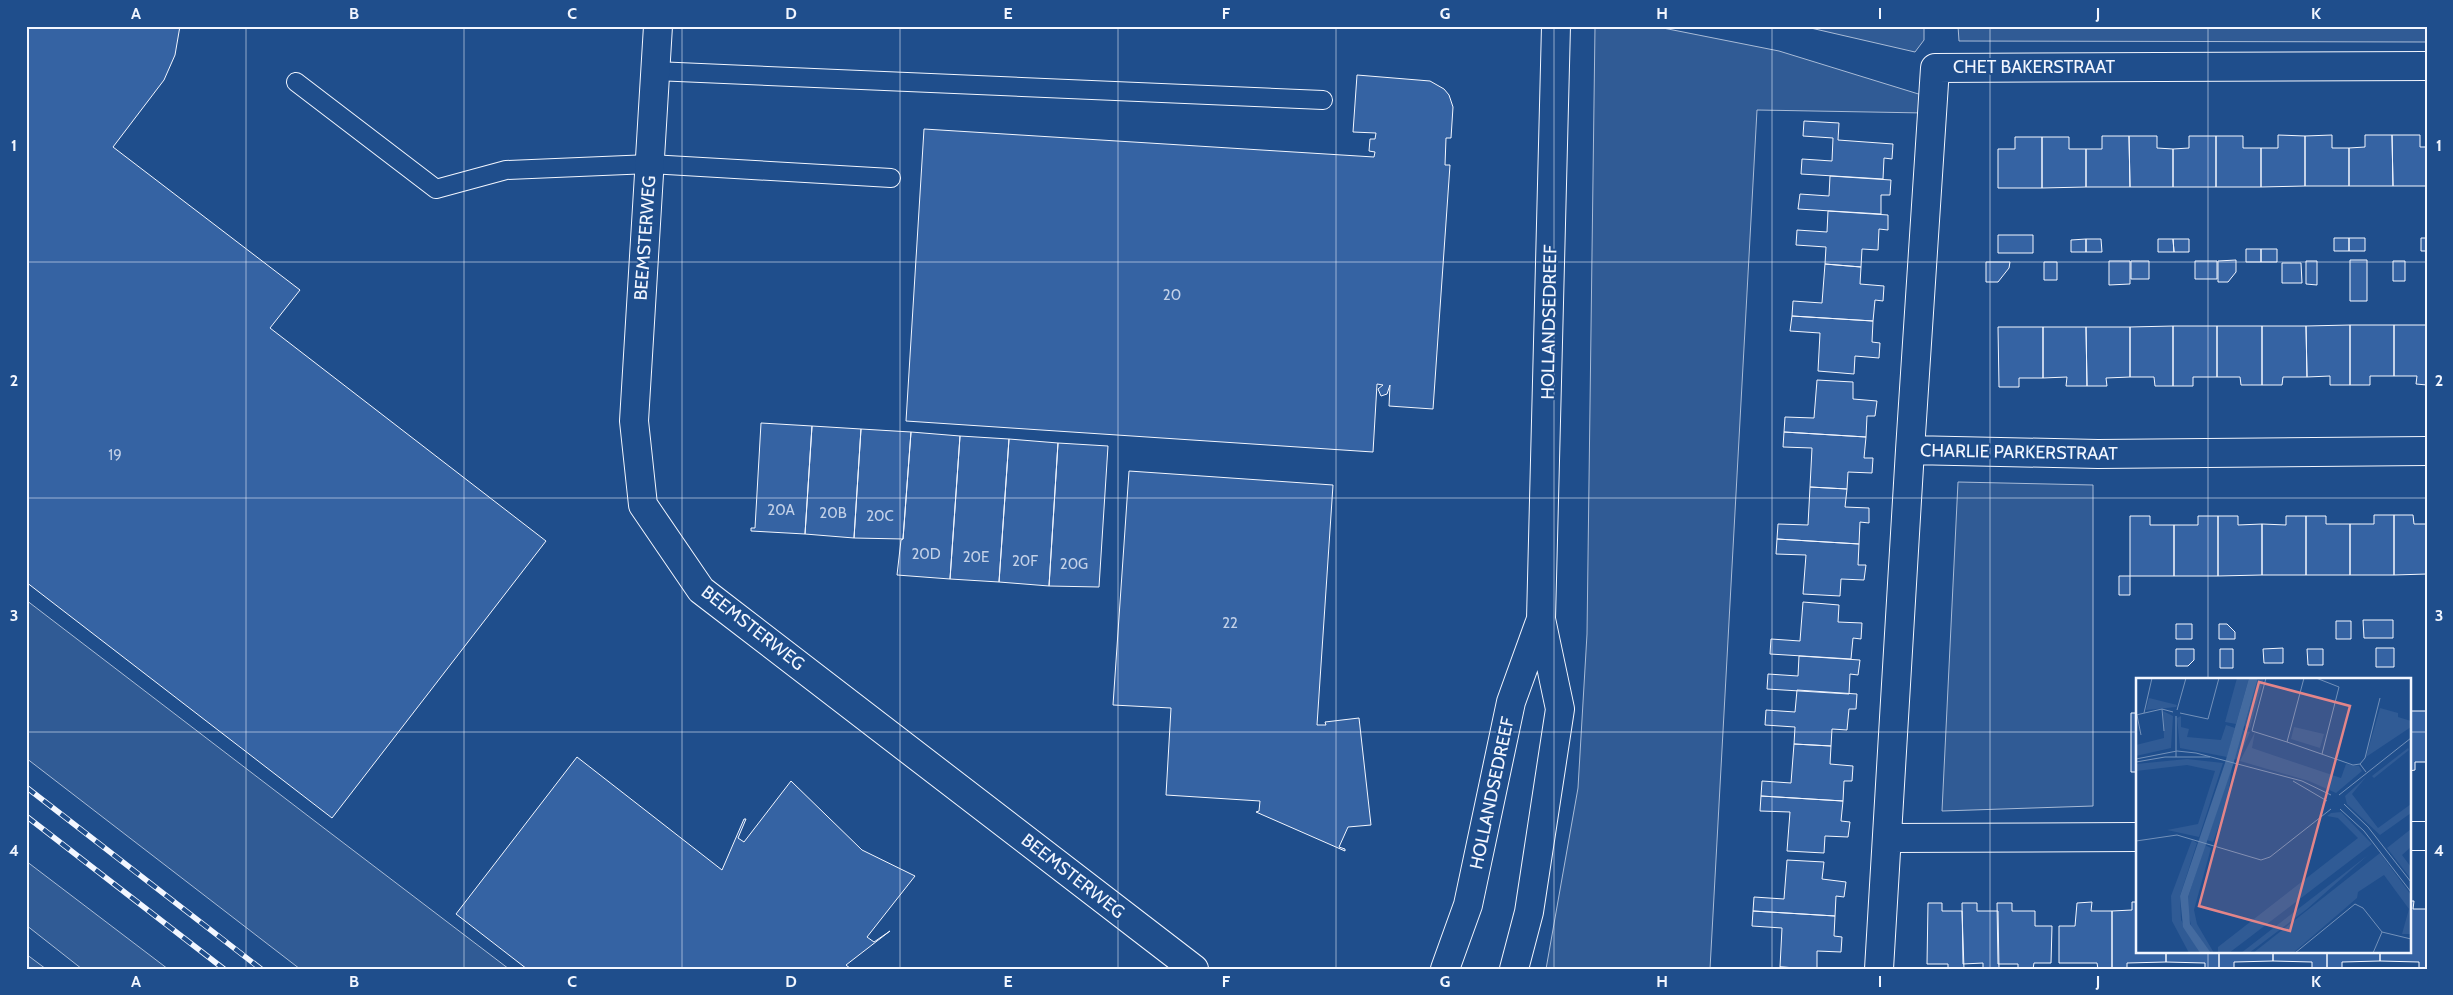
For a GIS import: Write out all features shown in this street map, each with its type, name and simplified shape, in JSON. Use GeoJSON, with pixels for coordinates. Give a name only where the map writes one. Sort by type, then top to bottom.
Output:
{"type":"FeatureCollection","features":[{"type":"Feature","properties":{"kind":"street","name":"BEEMSTERWEG"},"geometry":{"type":"LineString","coordinates":[[658,26],[634,421],[643,505],[701,590],[1194,969]]}},
{"type":"Feature","properties":{"kind":"street","name":"HOLLANDSEDREEF"},"geometry":{"type":"LineString","coordinates":[[1514,969],[1529,912],[1560,709],[1541,619],[1556,26]]}},
{"type":"Feature","properties":{"kind":"street","name":"CHET BAKERSTRAAT"},"geometry":{"type":"LineString","coordinates":[[1910,450],[1935,68],[2427,66]]}},
{"type":"Feature","properties":{"kind":"street","name":"CHARLIE PARKERSTRAAT"},"geometry":{"type":"LineString","coordinates":[[1879,969],[1910,450],[2098,454],[2427,451]]}},
{"type":"Feature","properties":{"kind":"street","name":"HOLLANDSEDREEF"},"geometry":{"type":"LineString","coordinates":[[1445,969],[1468,905],[1511,702],[1541,619]]}},
{"type":"Feature","properties":{"kind":"street"},"geometry":{"type":"LineString","coordinates":[[2410,836],[2427,836]]}},
{"type":"Feature","properties":{"kind":"street"},"geometry":{"type":"LineString","coordinates":[[1887,838],[2136,837]]}},
{"type":"Feature","properties":{"kind":"lane"},"geometry":{"type":"LineString","coordinates":[[656,71],[1323,100]]}},
{"type":"Feature","properties":{"kind":"lane"},"geometry":{"type":"LineString","coordinates":[[296,82],[436,189],[506,170],[650,164],[891,178]]}},
{"type":"Feature","properties":{"kind":"shaded area"},"geometry":{"type":"Polygon","coordinates":[[[1802,26],[1924,26],[1924,40],[1915,52],[1802,26]]]}},
{"type":"Feature","properties":{"kind":"shaded area"},"geometry":{"type":"Polygon","coordinates":[[[1958,26],[2427,26],[2427,42],[1959,41],[1958,26]]]}},
{"type":"Feature","properties":{"kind":"shaded area"},"geometry":{"type":"Polygon","coordinates":[[[1595,27],[1663,28],[1779,51],[1925,96],[1925,113],[1757,110],[1710,969],[1546,969],[1578,788],[1587,634],[1595,27]]]}},
{"type":"Feature","properties":{"kind":"shaded area"},"geometry":{"type":"Polygon","coordinates":[[[1958,482],[2093,485],[2093,806],[1942,811],[1958,482]]]}},
{"type":"Feature","properties":{"kind":"shaded area"},"geometry":{"type":"Polygon","coordinates":[[[26,600],[509,969],[300,969],[26,758],[26,600]]]}},
{"type":"Feature","properties":{"kind":"shaded area"},"geometry":{"type":"Polygon","coordinates":[[[26,861],[168,969],[82,969],[26,925],[26,861]]]}},
{"type":"Feature","properties":{"kind":"shaded area"},"geometry":{"type":"Polygon","coordinates":[[[26,954],[46,969],[26,969],[26,954]]]}},
{"type":"Feature","properties":{"kind":"building"},"geometry":{"type":"Polygon","coordinates":[[[26,26],[180,26],[175,55],[164,80],[113,147],[300,290],[270,328],[546,541],[332,818],[26,582],[26,26]]]}},
{"type":"Feature","properties":{"kind":"building"},"geometry":{"type":"Polygon","coordinates":[[[1357,75],[1430,81],[1444,89],[1449,95],[1453,107],[1451,138],[1446,138],[1445,165],[1450,165],[1433,409],[1389,406],[1390,385],[1387,394],[1381,396],[1378,389],[1383,385],[1377,384],[1373,452],[906,421],[924,129],[1374,157],[1375,152],[1369,151],[1370,139],[1375,139],[1376,133],[1353,132],[1357,75]]]}},
{"type":"Feature","properties":{"kind":"building"},"geometry":{"type":"Polygon","coordinates":[[[1804,121],[1839,123],[1838,140],[1893,144],[1892,159],[1884,158],[1883,179],[1801,174],[1802,159],[1832,161],[1833,138],[1803,136],[1804,121]]]}},
{"type":"Feature","properties":{"kind":"building"},"geometry":{"type":"Polygon","coordinates":[[[2278,135],[2305,136],[2305,186],[2261,187],[2261,148],[2278,148],[2278,135]]]}},
{"type":"Feature","properties":{"kind":"building"},"geometry":{"type":"Polygon","coordinates":[[[2332,135],[2332,148],[2349,148],[2349,186],[2305,186],[2305,136],[2332,135]]]}},
{"type":"Feature","properties":{"kind":"building"},"geometry":{"type":"Polygon","coordinates":[[[2365,135],[2392,135],[2393,186],[2349,186],[2349,148],[2365,147],[2365,135]]]}},
{"type":"Feature","properties":{"kind":"building"},"geometry":{"type":"Polygon","coordinates":[[[2392,135],[2420,135],[2420,147],[2427,147],[2427,186],[2393,186],[2392,135]]]}},
{"type":"Feature","properties":{"kind":"building"},"geometry":{"type":"Polygon","coordinates":[[[2102,136],[2129,136],[2130,187],[2086,187],[2086,149],[2102,149],[2102,136]]]}},
{"type":"Feature","properties":{"kind":"building"},"geometry":{"type":"Polygon","coordinates":[[[2129,136],[2157,136],[2157,148],[2173,149],[2173,187],[2130,187],[2129,136]]]}},
{"type":"Feature","properties":{"kind":"building"},"geometry":{"type":"Polygon","coordinates":[[[2189,136],[2216,136],[2216,187],[2173,187],[2173,149],[2189,148],[2189,136]]]}},
{"type":"Feature","properties":{"kind":"building"},"geometry":{"type":"Polygon","coordinates":[[[2216,136],[2243,136],[2243,148],[2261,148],[2261,187],[2216,187],[2216,136]]]}},
{"type":"Feature","properties":{"kind":"building"},"geometry":{"type":"Polygon","coordinates":[[[2015,137],[2042,137],[2042,188],[1998,188],[1998,149],[2015,149],[2015,137]]]}},
{"type":"Feature","properties":{"kind":"building"},"geometry":{"type":"Polygon","coordinates":[[[2042,137],[2069,137],[2069,149],[2086,149],[2086,187],[2042,188],[2042,137]]]}},
{"type":"Feature","properties":{"kind":"building"},"geometry":{"type":"Polygon","coordinates":[[[1830,176],[1891,180],[1890,195],[1881,195],[1881,214],[1798,209],[1800,194],[1829,196],[1830,176]]]}},
{"type":"Feature","properties":{"kind":"building"},"geometry":{"type":"Polygon","coordinates":[[[1828,211],[1888,215],[1888,230],[1879,229],[1878,250],[1862,249],[1861,267],[1825,264],[1826,247],[1796,245],[1797,230],[1827,232],[1828,211]]]}},
{"type":"Feature","properties":{"kind":"building"},"geometry":{"type":"Polygon","coordinates":[[[1998,235],[2033,235],[2033,253],[1998,253],[1998,235]]]}},
{"type":"Feature","properties":{"kind":"building"},"geometry":{"type":"Polygon","coordinates":[[[2334,238],[2349,238],[2349,251],[2334,251],[2334,238]]]}},
{"type":"Feature","properties":{"kind":"building"},"geometry":{"type":"Polygon","coordinates":[[[2349,238],[2365,238],[2365,251],[2349,251],[2349,238]]]}},
{"type":"Feature","properties":{"kind":"building"},"geometry":{"type":"Polygon","coordinates":[[[2421,238],[2427,238],[2427,251],[2421,251],[2421,238]]]}},
{"type":"Feature","properties":{"kind":"building"},"geometry":{"type":"Polygon","coordinates":[[[2086,239],[2086,252],[2071,252],[2071,240],[2086,239]]]}},
{"type":"Feature","properties":{"kind":"building"},"geometry":{"type":"Polygon","coordinates":[[[2086,239],[2101,239],[2102,252],[2086,252],[2086,239]]]}},
{"type":"Feature","properties":{"kind":"building"},"geometry":{"type":"Polygon","coordinates":[[[2158,239],[2173,239],[2174,252],[2158,252],[2158,239]]]}},
{"type":"Feature","properties":{"kind":"building"},"geometry":{"type":"Polygon","coordinates":[[[2173,239],[2189,239],[2189,252],[2174,252],[2173,239]]]}},
{"type":"Feature","properties":{"kind":"building"},"geometry":{"type":"Polygon","coordinates":[[[2246,249],[2261,249],[2261,262],[2246,262],[2246,249]]]}},
{"type":"Feature","properties":{"kind":"building"},"geometry":{"type":"Polygon","coordinates":[[[2261,249],[2277,249],[2277,262],[2261,262],[2261,249]]]}},
{"type":"Feature","properties":{"kind":"building"},"geometry":{"type":"Polygon","coordinates":[[[2236,260],[2236,272],[2228,282],[2218,282],[2218,261],[2236,260]]]}},
{"type":"Feature","properties":{"kind":"building"},"geometry":{"type":"Polygon","coordinates":[[[2350,260],[2367,260],[2367,301],[2350,301],[2350,260]]]}},
{"type":"Feature","properties":{"kind":"building"},"geometry":{"type":"Polygon","coordinates":[[[2109,261],[2130,261],[2130,284],[2109,285],[2109,261]]]}},
{"type":"Feature","properties":{"kind":"building"},"geometry":{"type":"Polygon","coordinates":[[[2131,261],[2149,261],[2149,279],[2131,279],[2131,261]]]}},
{"type":"Feature","properties":{"kind":"building"},"geometry":{"type":"Polygon","coordinates":[[[2195,261],[2217,261],[2217,279],[2195,279],[2195,261]]]}},
{"type":"Feature","properties":{"kind":"building"},"geometry":{"type":"Polygon","coordinates":[[[2306,261],[2317,261],[2317,285],[2306,284],[2306,261]]]}},
{"type":"Feature","properties":{"kind":"building"},"geometry":{"type":"Polygon","coordinates":[[[2393,261],[2405,261],[2405,281],[2393,281],[2393,261]]]}},
{"type":"Feature","properties":{"kind":"building"},"geometry":{"type":"Polygon","coordinates":[[[1986,262],[2010,262],[2009,268],[1998,282],[1986,282],[1986,262]]]}},
{"type":"Feature","properties":{"kind":"building"},"geometry":{"type":"Polygon","coordinates":[[[2044,262],[2057,262],[2057,280],[2044,280],[2044,262]]]}},
{"type":"Feature","properties":{"kind":"building"},"geometry":{"type":"Polygon","coordinates":[[[2282,263],[2301,263],[2302,283],[2282,283],[2282,263]]]}},
{"type":"Feature","properties":{"kind":"building"},"geometry":{"type":"Polygon","coordinates":[[[1825,264],[1861,267],[1860,284],[1884,286],[1883,301],[1875,300],[1873,321],[1792,316],[1793,301],[1822,303],[1825,264]]]}},
{"type":"Feature","properties":{"kind":"building"},"geometry":{"type":"Polygon","coordinates":[[[1792,316],[1873,321],[1872,342],[1880,343],[1879,358],[1855,356],[1854,374],[1818,371],[1820,333],[1790,331],[1792,316]]]}},
{"type":"Feature","properties":{"kind":"building"},"geometry":{"type":"Polygon","coordinates":[[[2350,325],[2394,325],[2394,376],[2370,376],[2370,385],[2350,385],[2350,325]]]}},
{"type":"Feature","properties":{"kind":"building"},"geometry":{"type":"Polygon","coordinates":[[[2350,325],[2350,385],[2330,385],[2330,376],[2307,377],[2306,326],[2350,325]]]}},
{"type":"Feature","properties":{"kind":"building"},"geometry":{"type":"Polygon","coordinates":[[[2394,325],[2427,325],[2427,385],[2416,384],[2417,376],[2394,376],[2394,325]]]}},
{"type":"Feature","properties":{"kind":"building"},"geometry":{"type":"Polygon","coordinates":[[[2173,326],[2173,386],[2155,386],[2154,377],[2130,377],[2130,327],[2173,326]]]}},
{"type":"Feature","properties":{"kind":"building"},"geometry":{"type":"Polygon","coordinates":[[[2173,326],[2217,326],[2217,377],[2193,377],[2193,386],[2173,386],[2173,326]]]}},
{"type":"Feature","properties":{"kind":"building"},"geometry":{"type":"Polygon","coordinates":[[[2217,326],[2262,326],[2262,385],[2241,385],[2240,377],[2217,377],[2217,326]]]}},
{"type":"Feature","properties":{"kind":"building"},"geometry":{"type":"Polygon","coordinates":[[[2262,326],[2306,326],[2307,377],[2283,377],[2282,385],[2262,385],[2262,326]]]}},
{"type":"Feature","properties":{"kind":"building"},"geometry":{"type":"Polygon","coordinates":[[[1998,327],[2043,327],[2043,378],[2019,378],[2019,387],[1999,387],[1998,327]]]}},
{"type":"Feature","properties":{"kind":"building"},"geometry":{"type":"Polygon","coordinates":[[[2043,327],[2086,327],[2087,386],[2066,386],[2067,377],[2043,378],[2043,327]]]}},
{"type":"Feature","properties":{"kind":"building"},"geometry":{"type":"Polygon","coordinates":[[[2086,327],[2130,327],[2130,377],[2106,378],[2107,386],[2087,386],[2086,327]]]}},
{"type":"Feature","properties":{"kind":"building"},"geometry":{"type":"Polygon","coordinates":[[[1817,380],[1853,382],[1853,399],[1877,401],[1875,416],[1867,416],[1866,437],[1784,432],[1785,417],[1814,418],[1817,380]]]}},
{"type":"Feature","properties":{"kind":"building"},"geometry":{"type":"Polygon","coordinates":[[[761,423],[812,426],[805,534],[751,531],[751,528],[755,528],[761,423]]]}},
{"type":"Feature","properties":{"kind":"building"},"geometry":{"type":"Polygon","coordinates":[[[812,426],[861,429],[854,538],[805,534],[812,426]]]}},
{"type":"Feature","properties":{"kind":"building"},"geometry":{"type":"Polygon","coordinates":[[[861,429],[911,432],[903,539],[854,538],[861,429]]]}},
{"type":"Feature","properties":{"kind":"building"},"geometry":{"type":"Polygon","coordinates":[[[911,432],[960,436],[950,579],[897,575],[901,540],[903,539],[911,432]]]}},
{"type":"Feature","properties":{"kind":"building"},"geometry":{"type":"Polygon","coordinates":[[[1784,432],[1866,437],[1864,458],[1873,458],[1872,473],[1848,472],[1847,489],[1810,487],[1812,448],[1783,447],[1784,432]]]}},
{"type":"Feature","properties":{"kind":"building"},"geometry":{"type":"Polygon","coordinates":[[[960,436],[1009,439],[999,582],[950,579],[960,436]]]}},
{"type":"Feature","properties":{"kind":"building"},"geometry":{"type":"Polygon","coordinates":[[[1009,439],[1058,443],[1049,586],[999,582],[1009,439]]]}},
{"type":"Feature","properties":{"kind":"building"},"geometry":{"type":"Polygon","coordinates":[[[1058,443],[1108,446],[1099,587],[1049,586],[1058,443]]]}},
{"type":"Feature","properties":{"kind":"building"},"geometry":{"type":"Polygon","coordinates":[[[1129,471],[1333,485],[1317,725],[1326,725],[1325,722],[1359,718],[1371,825],[1348,827],[1339,847],[1345,849],[1345,851],[1256,812],[1259,811],[1260,801],[1166,795],[1171,708],[1113,705],[1129,471]]]}},
{"type":"Feature","properties":{"kind":"building"},"geometry":{"type":"Polygon","coordinates":[[[1810,487],[1847,489],[1845,507],[1869,508],[1869,523],[1860,522],[1859,544],[1777,539],[1778,524],[1808,525],[1810,487]]]}},
{"type":"Feature","properties":{"kind":"building"},"geometry":{"type":"Polygon","coordinates":[[[2374,515],[2394,515],[2394,575],[2350,575],[2350,524],[2374,524],[2374,515]]]}},
{"type":"Feature","properties":{"kind":"building"},"geometry":{"type":"Polygon","coordinates":[[[2394,515],[2413,515],[2414,524],[2427,524],[2427,574],[2394,575],[2394,515]]]}},
{"type":"Feature","properties":{"kind":"building"},"geometry":{"type":"Polygon","coordinates":[[[2130,516],[2150,516],[2150,525],[2174,525],[2174,576],[2130,576],[2130,516]]]}},
{"type":"Feature","properties":{"kind":"building"},"geometry":{"type":"Polygon","coordinates":[[[2198,516],[2218,516],[2218,576],[2174,576],[2174,525],[2198,525],[2198,516]]]}},
{"type":"Feature","properties":{"kind":"building"},"geometry":{"type":"Polygon","coordinates":[[[2218,516],[2238,516],[2238,525],[2262,524],[2262,575],[2218,576],[2218,516]]]}},
{"type":"Feature","properties":{"kind":"building"},"geometry":{"type":"Polygon","coordinates":[[[2286,516],[2306,516],[2306,575],[2262,575],[2262,524],[2286,525],[2286,516]]]}},
{"type":"Feature","properties":{"kind":"building"},"geometry":{"type":"Polygon","coordinates":[[[2306,516],[2326,516],[2326,524],[2350,524],[2350,575],[2306,575],[2306,516]]]}},
{"type":"Feature","properties":{"kind":"building"},"geometry":{"type":"Polygon","coordinates":[[[1777,539],[1859,544],[1858,565],[1866,565],[1864,580],[1841,579],[1840,596],[1803,594],[1806,555],[1776,554],[1777,539]]]}},
{"type":"Feature","properties":{"kind":"building"},"geometry":{"type":"Polygon","coordinates":[[[2119,576],[2130,576],[2130,595],[2119,595],[2119,576]]]}},
{"type":"Feature","properties":{"kind":"building"},"geometry":{"type":"Polygon","coordinates":[[[1803,602],[1839,605],[1838,622],[1862,623],[1861,639],[1853,638],[1851,659],[1770,654],[1771,639],[1800,641],[1803,602]]]}},
{"type":"Feature","properties":{"kind":"building"},"geometry":{"type":"Polygon","coordinates":[[[2363,620],[2393,620],[2393,638],[2364,638],[2363,620]]]}},
{"type":"Feature","properties":{"kind":"building"},"geometry":{"type":"Polygon","coordinates":[[[2336,621],[2351,621],[2351,639],[2336,639],[2336,621]]]}},
{"type":"Feature","properties":{"kind":"building"},"geometry":{"type":"Polygon","coordinates":[[[2176,624],[2192,624],[2192,639],[2176,639],[2176,624]]]}},
{"type":"Feature","properties":{"kind":"building"},"geometry":{"type":"Polygon","coordinates":[[[2219,624],[2227,624],[2235,632],[2235,639],[2219,639],[2219,624]]]}},
{"type":"Feature","properties":{"kind":"building"},"geometry":{"type":"Polygon","coordinates":[[[2283,648],[2283,663],[2264,663],[2263,649],[2283,648]]]}},
{"type":"Feature","properties":{"kind":"building"},"geometry":{"type":"Polygon","coordinates":[[[2376,648],[2394,648],[2394,667],[2376,667],[2376,648]]]}},
{"type":"Feature","properties":{"kind":"building"},"geometry":{"type":"Polygon","coordinates":[[[2176,649],[2194,649],[2194,660],[2188,666],[2176,666],[2176,649]]]}},
{"type":"Feature","properties":{"kind":"building"},"geometry":{"type":"Polygon","coordinates":[[[2220,649],[2233,649],[2233,668],[2220,668],[2220,649]]]}},
{"type":"Feature","properties":{"kind":"building"},"geometry":{"type":"Polygon","coordinates":[[[2307,649],[2323,649],[2323,665],[2308,665],[2307,649]]]}},
{"type":"Feature","properties":{"kind":"building"},"geometry":{"type":"Polygon","coordinates":[[[1799,656],[1860,660],[1858,675],[1850,674],[1849,694],[1767,689],[1768,674],[1798,676],[1799,656]]]}},
{"type":"Feature","properties":{"kind":"building"},"geometry":{"type":"Polygon","coordinates":[[[1797,690],[1857,694],[1856,709],[1849,709],[1847,730],[1832,729],[1831,746],[1794,744],[1795,727],[1765,725],[1766,710],[1795,712],[1797,690]]]}},
{"type":"Feature","properties":{"kind":"building"},"geometry":{"type":"Polygon","coordinates":[[[2410,711],[2427,711],[2427,762],[2415,762],[2415,770],[2410,771],[2410,711]]]}},
{"type":"Feature","properties":{"kind":"building"},"geometry":{"type":"Polygon","coordinates":[[[2131,713],[2136,713],[2136,772],[2131,772],[2131,713]]]}},
{"type":"Feature","properties":{"kind":"building"},"geometry":{"type":"Polygon","coordinates":[[[1794,744],[1831,746],[1830,764],[1853,766],[1852,781],[1844,781],[1843,801],[1761,796],[1762,781],[1791,783],[1794,744]]]}},
{"type":"Feature","properties":{"kind":"building"},"geometry":{"type":"Polygon","coordinates":[[[577,757],[722,870],[744,819],[746,819],[738,838],[744,842],[791,781],[862,850],[915,876],[867,937],[874,942],[890,931],[846,965],[851,969],[527,969],[456,914],[577,757]]]}},
{"type":"Feature","properties":{"kind":"building"},"geometry":{"type":"Polygon","coordinates":[[[1761,796],[1843,801],[1841,821],[1850,822],[1848,837],[1825,836],[1824,853],[1787,851],[1790,812],[1760,811],[1761,796]]]}},
{"type":"Feature","properties":{"kind":"building"},"geometry":{"type":"Polygon","coordinates":[[[1787,860],[1824,862],[1822,879],[1846,882],[1844,897],[1836,896],[1835,916],[1753,911],[1754,897],[1784,899],[1787,860]]]}},
{"type":"Feature","properties":{"kind":"building"},"geometry":{"type":"Polygon","coordinates":[[[2410,901],[2414,901],[2413,909],[2427,909],[2427,969],[2419,969],[2419,962],[2380,961],[2380,952],[2410,952],[2410,901]]]}},
{"type":"Feature","properties":{"kind":"building"},"geometry":{"type":"Polygon","coordinates":[[[2092,902],[2091,911],[2112,911],[2112,969],[2098,969],[2097,963],[2059,963],[2059,926],[2075,926],[2077,903],[2092,902]]]}},
{"type":"Feature","properties":{"kind":"building"},"geometry":{"type":"Polygon","coordinates":[[[2132,902],[2136,902],[2136,952],[2166,952],[2166,962],[2127,963],[2127,969],[2112,969],[2112,911],[2132,910],[2132,902]]]}},
{"type":"Feature","properties":{"kind":"building"},"geometry":{"type":"Polygon","coordinates":[[[1928,903],[1942,903],[1942,911],[1962,911],[1964,969],[1948,969],[1948,964],[1927,964],[1928,903]]]}},
{"type":"Feature","properties":{"kind":"building"},"geometry":{"type":"Polygon","coordinates":[[[1962,903],[1977,903],[1977,911],[1998,911],[1999,969],[1983,969],[1983,963],[1963,964],[1962,903]]]}},
{"type":"Feature","properties":{"kind":"building"},"geometry":{"type":"Polygon","coordinates":[[[1997,903],[2012,903],[2012,911],[2035,911],[2035,926],[2052,926],[2051,963],[2034,963],[2033,969],[2018,969],[2018,964],[1998,964],[1997,903]]]}},
{"type":"Feature","properties":{"kind":"building"},"geometry":{"type":"Polygon","coordinates":[[[1753,911],[1835,916],[1834,936],[1842,937],[1841,952],[1817,951],[1817,969],[1780,967],[1782,928],[1752,926],[1753,911]]]}},
{"type":"Feature","properties":{"kind":"building"},"geometry":{"type":"Polygon","coordinates":[[[2166,952],[2219,952],[2219,969],[2205,969],[2205,963],[2166,962],[2166,952]]]}},
{"type":"Feature","properties":{"kind":"building"},"geometry":{"type":"Polygon","coordinates":[[[2219,952],[2273,952],[2273,961],[2234,962],[2234,969],[2219,969],[2219,952]]]}},
{"type":"Feature","properties":{"kind":"building"},"geometry":{"type":"Polygon","coordinates":[[[2273,952],[2327,952],[2327,969],[2312,969],[2312,962],[2273,961],[2273,952]]]}},
{"type":"Feature","properties":{"kind":"building"},"geometry":{"type":"Polygon","coordinates":[[[2327,952],[2380,952],[2380,961],[2342,962],[2342,969],[2327,969],[2327,952]]]}},
{"type":"Feature","properties":{"kind":"building"},"geometry":{"type":"Polygon","coordinates":[[[1780,967],[1816,969],[1780,969],[1780,967]]]}},
{"type":"Feature","properties":{"kind":"railway"},"geometry":{"type":"LineString","coordinates":[[26,787],[261,969]]}},
{"type":"Feature","properties":{"kind":"railway"},"geometry":{"type":"LineString","coordinates":[[26,816],[224,969]]}}]}
